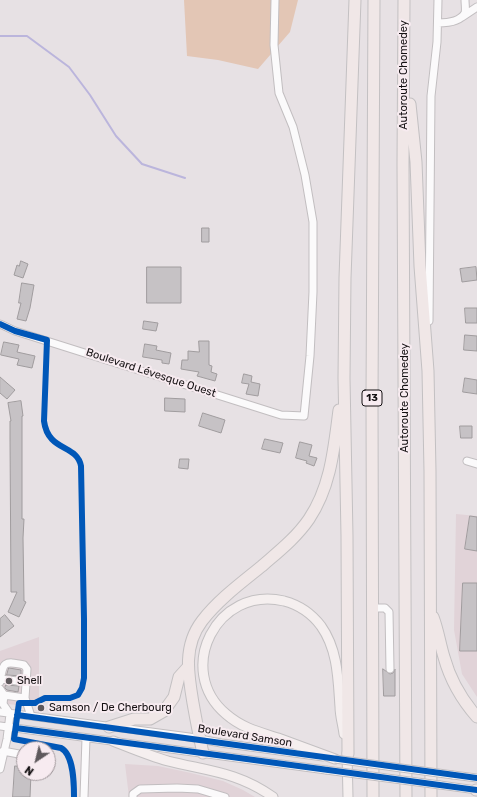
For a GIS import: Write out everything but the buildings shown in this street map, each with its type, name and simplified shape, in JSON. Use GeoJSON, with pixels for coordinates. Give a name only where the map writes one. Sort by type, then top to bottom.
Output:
{"type":"FeatureCollection","features":[{"type":"Feature","properties":{"kind":"highway"},"geometry":{"type":"LineString","coordinates":[[348,754],[347,544],[344,378],[345,242],[355,0]]}},
{"type":"Feature","properties":{"kind":"highway","name":"13"},"geometry":{"type":"LineString","coordinates":[[373,797],[372,608],[374,0]]}},
{"type":"Feature","properties":{"kind":"highway","name":"Autoroute Chomedey"},"geometry":{"type":"LineString","coordinates":[[404,0],[403,164],[406,797]]}},
{"type":"Feature","properties":{"kind":"highway"},"geometry":{"type":"LineString","coordinates":[[404,55],[416,162],[420,266],[428,371],[430,471],[431,797]]}},
{"type":"Feature","properties":{"kind":"highway"},"geometry":{"type":"LineString","coordinates":[[202,753],[188,667],[190,645],[197,628],[219,602],[292,539],[309,520],[327,484],[332,463],[344,378]]}},
{"type":"Feature","properties":{"kind":"highway"},"geometry":{"type":"LineString","coordinates":[[430,609],[452,677],[462,698],[477,717]]}},
{"type":"Feature","properties":{"kind":"highway"},"geometry":{"type":"LineString","coordinates":[[109,727],[134,719],[150,719],[164,711],[174,697],[179,677],[188,667]]}},
{"type":"Feature","properties":{"kind":"main road"},"geometry":{"type":"LineString","coordinates":[[329,757],[246,728],[227,715],[212,698],[205,682],[203,670],[205,649],[208,638],[214,628],[221,619],[233,609],[253,601],[276,600],[297,606],[317,621],[327,637],[335,658],[338,677],[340,709],[348,754],[348,797]]}},
{"type":"Feature","properties":{"kind":"main road"},"geometry":{"type":"LineString","coordinates":[[113,741],[168,760],[232,775],[252,784],[273,797]]}},
{"type":"Feature","properties":{"kind":"street","name":"Boulevard Lévesque Ouest"},"geometry":{"type":"LineString","coordinates":[[0,324],[15,331],[281,415],[304,416],[311,340],[313,222],[305,176],[292,127],[279,93],[274,45],[276,0]]}},
{"type":"Feature","properties":{"kind":"street"},"geometry":{"type":"LineString","coordinates":[[428,371],[431,96],[437,42],[438,0]]}},
{"type":"Feature","properties":{"kind":"street"},"geometry":{"type":"LineString","coordinates":[[460,18],[465,12],[465,0]]}},
{"type":"Feature","properties":{"kind":"street"},"geometry":{"type":"LineString","coordinates":[[438,23],[450,22],[466,14],[469,9],[469,0]]}},
{"type":"Feature","properties":{"kind":"street"},"geometry":{"type":"LineString","coordinates":[[460,18],[476,7]]}},
{"type":"Feature","properties":{"kind":"street"},"geometry":{"type":"LineString","coordinates":[[467,460],[477,464]]}},
{"type":"Feature","properties":{"kind":"street"},"geometry":{"type":"LineString","coordinates":[[372,608],[385,608],[389,612],[390,669]]}},
{"type":"Feature","properties":{"kind":"street"},"geometry":{"type":"LineString","coordinates":[[390,650],[406,651]]}},
{"type":"Feature","properties":{"kind":"street"},"geometry":{"type":"LineString","coordinates":[[26,682],[0,680],[1,666],[8,663],[26,666],[27,669],[25,698],[30,716]]}},
{"type":"Feature","properties":{"kind":"street"},"geometry":{"type":"LineString","coordinates":[[0,769],[10,714],[3,704],[1,693],[25,698]]}},
{"type":"Feature","properties":{"kind":"street","name":"Boulevard Samson"},"geometry":{"type":"LineString","coordinates":[[0,712],[477,778]]}},
{"type":"Feature","properties":{"kind":"street","name":"Boulevard Samson"},"geometry":{"type":"LineString","coordinates":[[0,726],[477,790]]}},
{"type":"Feature","properties":{"kind":"street"},"geometry":{"type":"LineString","coordinates":[[84,797],[86,738]]}},
{"type":"Feature","properties":{"kind":"street"},"geometry":{"type":"LineString","coordinates":[[3,751],[16,753]]}},
{"type":"Feature","properties":{"kind":"street"},"geometry":{"type":"LineString","coordinates":[[133,797],[136,791],[140,790],[177,788],[198,789],[225,797]]}},
{"type":"Feature","properties":{"kind":"shaded area"},"geometry":{"type":"Polygon","coordinates":[[[184,0],[298,0],[290,32],[258,69],[218,60],[187,56],[184,0]]]}},
{"type":"Feature","properties":{"kind":"shaded area"},"geometry":{"type":"Polygon","coordinates":[[[456,514],[477,516],[477,697],[462,674],[454,630],[456,514]]]}},
{"type":"Feature","properties":{"kind":"shaded area"},"geometry":{"type":"Polygon","coordinates":[[[39,637],[39,699],[34,702],[19,701],[16,705],[0,703],[0,651],[39,637]]]}},
{"type":"Feature","properties":{"kind":"shaded area"},"geometry":{"type":"Polygon","coordinates":[[[125,764],[158,766],[223,781],[255,797],[129,797],[125,764]]]}},
{"type":"Feature","properties":{"kind":"waterway"},"geometry":{"type":"LineString","coordinates":[[0,36],[27,36],[69,67],[90,95],[116,136],[142,164],[185,178]]}},
{"type":"Feature","properties":{"kind":"cycle path"},"geometry":{"type":"LineString","coordinates":[[0,324],[15,331],[47,340],[44,421],[51,438],[56,443],[74,454],[81,466],[84,619],[84,678],[82,688],[78,695],[70,698],[45,698],[35,703],[19,703],[14,739],[61,748],[69,757],[71,763],[74,797]]}},
{"type":"Feature","properties":{"kind":"cycle path"},"geometry":{"type":"LineString","coordinates":[[17,715],[477,778]]}},
{"type":"Feature","properties":{"kind":"cycle path"},"geometry":{"type":"LineString","coordinates":[[16,728],[477,790]]}},
{"type":"Feature","properties":{"kind":"place","name":"Shell"},"geometry":{"type":"Point","coordinates":[9,681]}},
{"type":"Feature","properties":{"kind":"place","name":"Samson / De Cherbourg"},"geometry":{"type":"Point","coordinates":[41,708]}}]}
